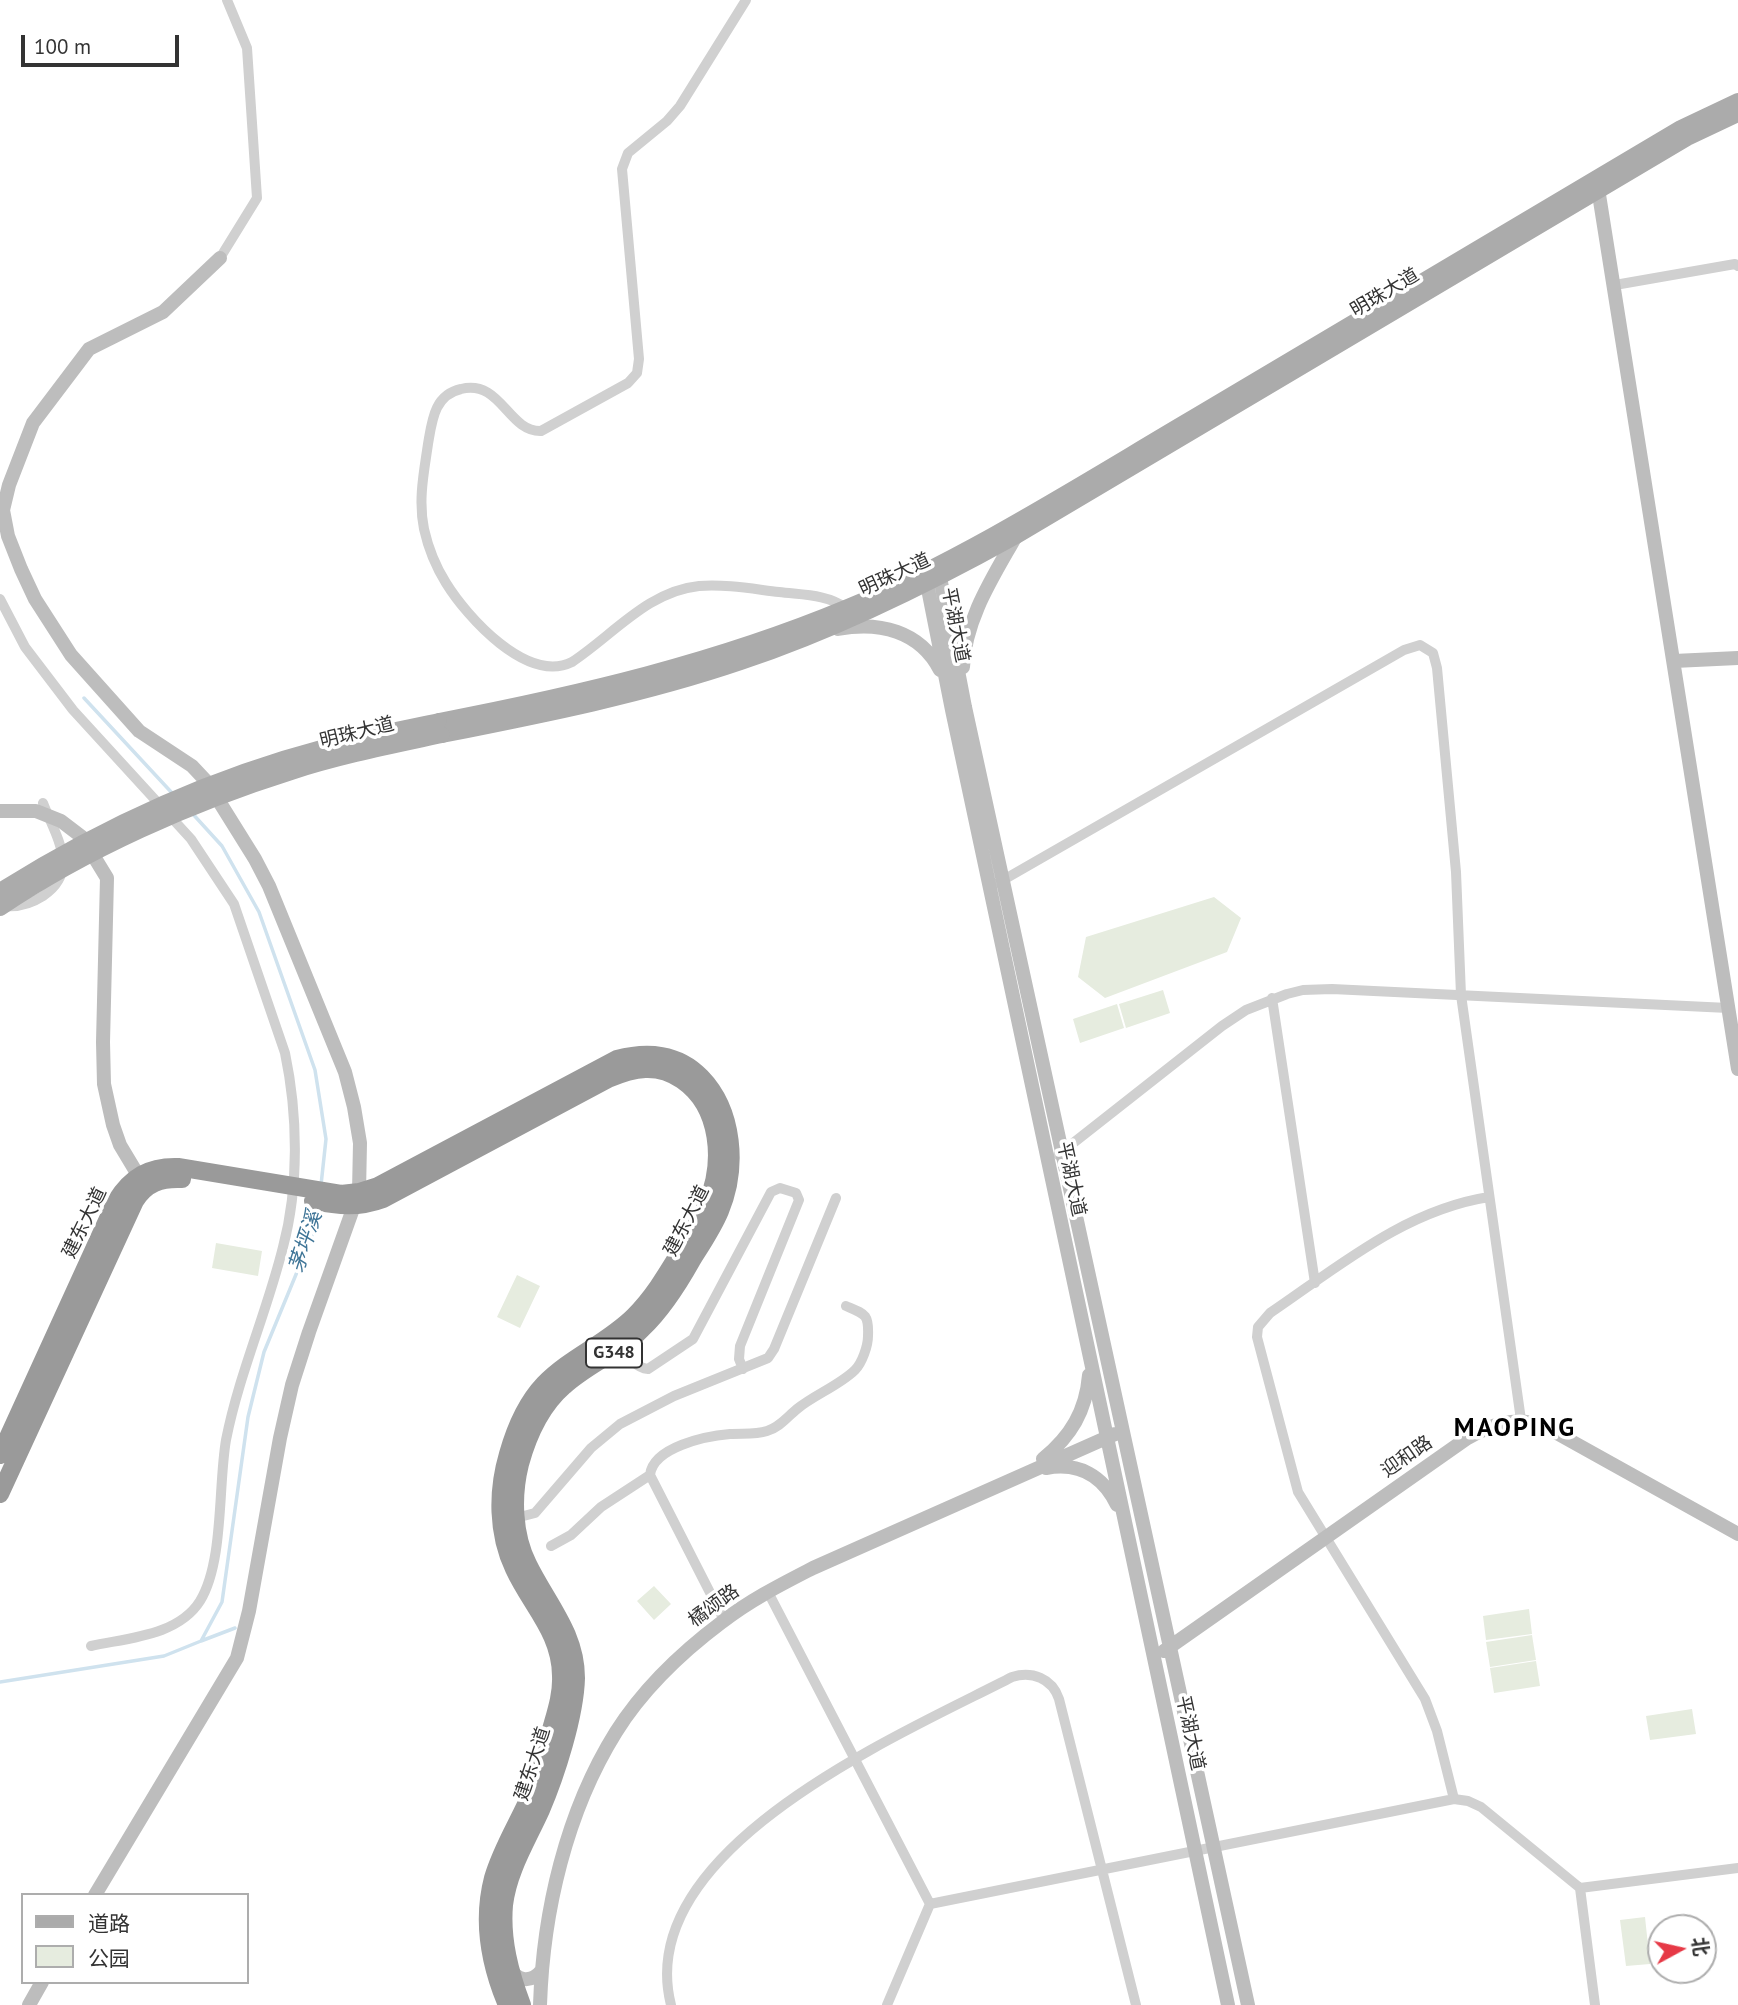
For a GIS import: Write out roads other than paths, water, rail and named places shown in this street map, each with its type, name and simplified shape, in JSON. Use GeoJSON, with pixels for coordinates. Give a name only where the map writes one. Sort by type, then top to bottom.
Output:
{"type":"FeatureCollection","features":[{"type":"Feature","properties":{"kind":"highway","name":"建东大道"},"geometry":{"type":"LineString","coordinates":[[0,1455],[122,1191],[142,1181],[185,1180],[349,1199],[383,1199],[608,1079],[636,1069],[651,1068],[665,1071],[690,1086],[708,1110],[716,1137],[715,1179],[706,1207],[664,1279],[618,1340],[555,1374],[543,1386],[524,1412],[503,1473],[508,1554],[514,1569],[552,1632],[560,1661],[561,1677],[557,1707],[538,1773],[501,1858],[489,1900],[490,1947],[507,2005]]}},
{"type":"Feature","properties":{"kind":"highway","name":"建东大道"},"geometry":{"type":"LineString","coordinates":[[0,1494],[142,1181]]}},
{"type":"Feature","properties":{"kind":"highway","name":"建东大道"},"geometry":{"type":"LineString","coordinates":[[508,1520],[526,1561],[565,1628],[571,1643],[576,1676],[572,1710],[553,1780],[509,1882],[503,1923],[510,1967],[522,2005]]}},
{"type":"Feature","properties":{"kind":"main road","name":"明珠大道"},"geometry":{"type":"LineString","coordinates":[[0,891],[105,832],[212,784],[325,747],[535,716],[670,684],[742,662],[813,635],[1016,536],[1598,184],[1681,128],[1738,101]]}},
{"type":"Feature","properties":{"kind":"main road","name":"明珠大道"},"geometry":{"type":"LineString","coordinates":[[0,906],[77,862],[218,797],[291,772],[441,728],[726,652],[933,577],[1054,500],[1598,184],[1738,114]]}},
{"type":"Feature","properties":{"kind":"main road"},"geometry":{"type":"LineString","coordinates":[[1598,184],[1738,1069]]}},
{"type":"Feature","properties":{"kind":"main road"},"geometry":{"type":"LineString","coordinates":[[96,1893],[237,1658],[249,1611],[290,1394],[349,1199],[360,1143],[345,1072],[270,886],[255,859],[200,774],[139,731],[71,655],[35,599],[20,569],[5,523],[5,498],[33,423],[89,349],[163,312],[220,258]]}},
{"type":"Feature","properties":{"kind":"main road"},"geometry":{"type":"LineString","coordinates":[[959,708],[963,659],[970,628],[981,599],[1016,536]]}},
{"type":"Feature","properties":{"kind":"main road","name":"平湖大道"},"geometry":{"type":"LineString","coordinates":[[933,577],[996,883],[1048,1159],[1228,2005]]}},
{"type":"Feature","properties":{"kind":"main road"},"geometry":{"type":"LineString","coordinates":[[813,635],[861,626],[884,627],[906,635],[924,648],[938,666],[959,708]]}},
{"type":"Feature","properties":{"kind":"main road"},"geometry":{"type":"LineString","coordinates":[[1674,661],[1738,658]]}},
{"type":"Feature","properties":{"kind":"main road"},"geometry":{"type":"LineString","coordinates":[[0,811],[45,809],[82,837],[107,878],[104,1084],[120,1145],[142,1181]]}},
{"type":"Feature","properties":{"kind":"main road","name":"平湖大道"},"geometry":{"type":"LineString","coordinates":[[996,883],[1062,1153],[1248,2005]]}},
{"type":"Feature","properties":{"kind":"main road"},"geometry":{"type":"LineString","coordinates":[[1021,1474],[1052,1452],[1076,1424],[1084,1407],[1090,1360]]}},
{"type":"Feature","properties":{"kind":"main road"},"geometry":{"type":"LineString","coordinates":[[1521,1420],[1544,1426],[1738,1534]]}},
{"type":"Feature","properties":{"kind":"main road","name":"迎和路"},"geometry":{"type":"LineString","coordinates":[[1153,1656],[1170,1648],[1474,1434],[1495,1424],[1521,1420]]}},
{"type":"Feature","properties":{"kind":"main road","name":"橘颂路"},"geometry":{"type":"LineString","coordinates":[[540,2005],[546,1932],[557,1879],[572,1828],[592,1778],[617,1732],[649,1690],[685,1652],[723,1620],[813,1568],[1107,1436],[1123,1432]]}},
{"type":"Feature","properties":{"kind":"main road"},"geometry":{"type":"LineString","coordinates":[[1021,1474],[1055,1466],[1071,1466],[1086,1471],[1101,1480],[1111,1494],[1127,1531]]}},
{"type":"Feature","properties":{"kind":"main road"},"geometry":{"type":"LineString","coordinates":[[510,1967],[516,1976],[524,1980],[535,1978],[542,1970]]}},
{"type":"Feature","properties":{"kind":"main road"},"geometry":{"type":"LineString","coordinates":[[29,2005],[41,1984]]}},
{"type":"Feature","properties":{"kind":"street"},"geometry":{"type":"LineString","coordinates":[[220,258],[257,198],[247,48],[227,0]]}},
{"type":"Feature","properties":{"kind":"street"},"geometry":{"type":"LineString","coordinates":[[746,0],[680,106],[623,160],[639,359],[637,373],[628,383],[541,431],[527,429],[498,399],[484,390],[467,387],[449,393],[437,405],[431,425],[422,483],[424,530],[440,573],[472,618],[507,648],[542,666],[558,667],[572,662],[647,605],[667,594],[690,587],[725,586],[830,598],[846,608]]}},
{"type":"Feature","properties":{"kind":"street"},"geometry":{"type":"LineString","coordinates":[[1615,285],[1735,264],[1738,266]]}},
{"type":"Feature","properties":{"kind":"street"},"geometry":{"type":"LineString","coordinates":[[0,599],[25,647],[73,710],[191,839],[234,904],[287,1065],[299,1193],[230,1419],[214,1554],[205,1591],[192,1612],[171,1626],[160,1631],[91,1646]]}},
{"type":"Feature","properties":{"kind":"street"},"geometry":{"type":"LineString","coordinates":[[996,883],[1404,650],[1420,645],[1433,653],[1437,668],[1456,872],[1461,995],[1521,1420]]}},
{"type":"Feature","properties":{"kind":"street"},"geometry":{"type":"LineString","coordinates":[[0,906],[16,906],[46,895],[62,875],[63,859],[59,841],[45,809]]}},
{"type":"Feature","properties":{"kind":"street"},"geometry":{"type":"LineString","coordinates":[[1048,1159],[1062,1153],[1246,1010],[1272,998],[1303,990],[1728,1008]]}},
{"type":"Feature","properties":{"kind":"street"},"geometry":{"type":"LineString","coordinates":[[1272,998],[1315,1283]]}},
{"type":"Feature","properties":{"kind":"street"},"geometry":{"type":"LineString","coordinates":[[618,1340],[636,1364],[648,1369],[693,1339],[771,1192],[780,1188],[796,1193],[799,1200],[740,1346],[739,1359],[743,1369]]}},
{"type":"Feature","properties":{"kind":"street"},"geometry":{"type":"LineString","coordinates":[[1454,1799],[1437,1731],[1425,1699],[1304,1502],[1294,1480],[1257,1337],[1263,1320],[1390,1232],[1455,1204],[1489,1197]]}},
{"type":"Feature","properties":{"kind":"street"},"geometry":{"type":"LineString","coordinates":[[508,1520],[529,1516],[540,1508],[591,1448],[620,1424],[664,1401],[768,1358],[836,1198]]}},
{"type":"Feature","properties":{"kind":"street"},"geometry":{"type":"LineString","coordinates":[[723,1620],[650,1475],[651,1467],[655,1460],[690,1442],[717,1435],[757,1433],[779,1426],[805,1403],[856,1370],[868,1343],[869,1321],[863,1313],[846,1306]]}},
{"type":"Feature","properties":{"kind":"street"},"geometry":{"type":"LineString","coordinates":[[551,1546],[571,1535],[601,1507],[650,1475]]}},
{"type":"Feature","properties":{"kind":"street"},"geometry":{"type":"LineString","coordinates":[[768,1592],[930,1904]]}},
{"type":"Feature","properties":{"kind":"street"},"geometry":{"type":"LineString","coordinates":[[671,2005],[667,1979],[668,1956],[673,1936],[703,1881],[729,1850],[759,1823],[810,1785],[1012,1677],[1026,1674],[1052,1685],[1059,1699],[1136,2005]]}},
{"type":"Feature","properties":{"kind":"street"},"geometry":{"type":"LineString","coordinates":[[930,1904],[1454,1799],[1468,1801],[1481,1807],[1580,1888],[1595,2005]]}},
{"type":"Feature","properties":{"kind":"street"},"geometry":{"type":"LineString","coordinates":[[1580,1888],[1738,1868]]}},
{"type":"Feature","properties":{"kind":"street"},"geometry":{"type":"LineString","coordinates":[[887,2005],[930,1904]]}},
{"type":"Feature","properties":{"kind":"waterway","name":"茅坪溪"},"geometry":{"type":"LineString","coordinates":[[84,698],[173,794]]}},
{"type":"Feature","properties":{"kind":"waterway","name":"茅坪溪"},"geometry":{"type":"LineString","coordinates":[[191,812],[222,846],[259,912],[315,1070],[326,1139],[321,1185]]}},
{"type":"Feature","properties":{"kind":"waterway","name":"茅坪溪"},"geometry":{"type":"LineString","coordinates":[[0,1682],[164,1656],[201,1641],[222,1602],[248,1417],[264,1352],[316,1226],[318,1206]]}},
{"type":"Feature","properties":{"kind":"waterway"},"geometry":{"type":"LineString","coordinates":[[201,1641],[235,1628]]}},
{"type":"Feature","properties":{"kind":"district","name":"MAOPING"},"geometry":{"type":"Point","coordinates":[1515,1429]}}]}
